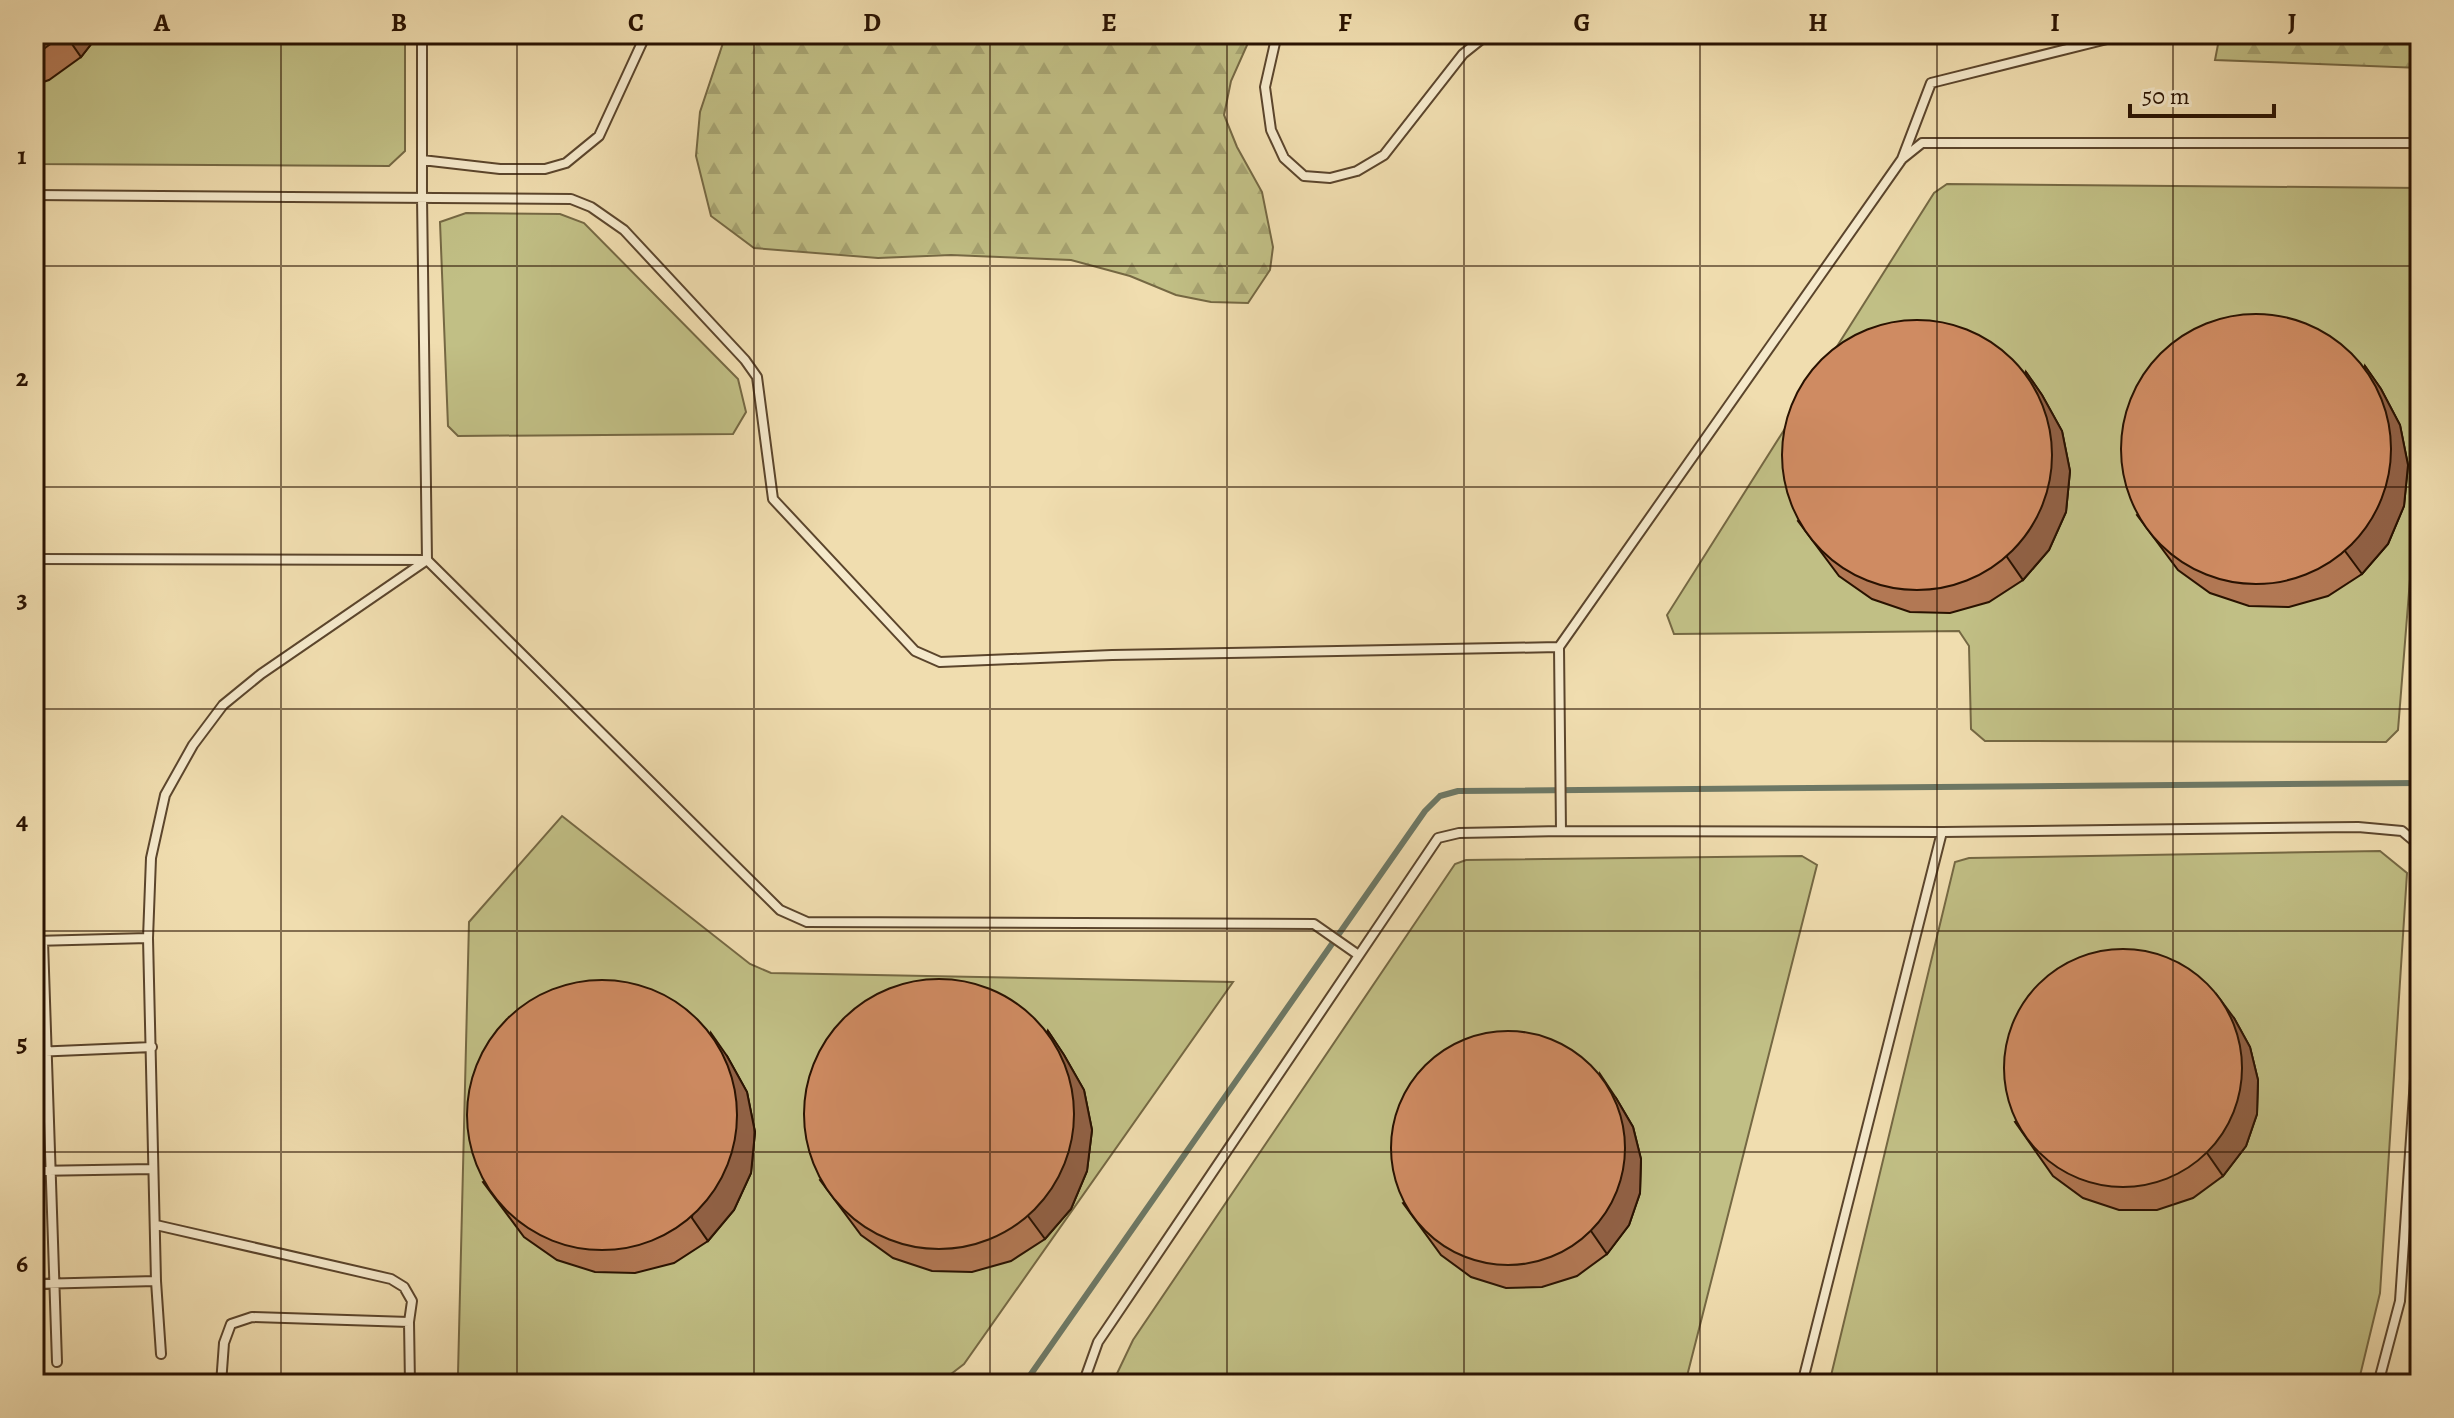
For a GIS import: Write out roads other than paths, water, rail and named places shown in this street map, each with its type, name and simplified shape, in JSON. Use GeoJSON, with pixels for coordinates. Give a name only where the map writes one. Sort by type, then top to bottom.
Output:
{"type":"FeatureCollection","features":[{"type":"Feature","properties":{"kind":"lane"},"geometry":{"type":"LineString","coordinates":[[422,34],[427,560],[780,910],[807,922],[1314,924],[1357,954]]}},
{"type":"Feature","properties":{"kind":"lane"},"geometry":{"type":"LineString","coordinates":[[422,160],[500,169],[545,169],[566,163],[599,136],[646,34]]}},
{"type":"Feature","properties":{"kind":"lane"},"geometry":{"type":"LineString","coordinates":[[1277,34],[1265,87],[1271,130],[1284,158],[1304,176],[1330,178],[1357,171],[1384,155],[1463,54],[1488,34]]}},
{"type":"Feature","properties":{"kind":"lane"},"geometry":{"type":"LineString","coordinates":[[1561,831],[1559,647],[1902,159],[1931,83],[2127,34]]}},
{"type":"Feature","properties":{"kind":"lane"},"geometry":{"type":"LineString","coordinates":[[1902,159],[1922,143],[2420,143]]}},
{"type":"Feature","properties":{"kind":"lane"},"geometry":{"type":"LineString","coordinates":[[34,195],[571,199],[591,207],[624,230],[745,360],[757,377],[773,499],[915,651],[940,662],[1112,655],[1559,647]]}},
{"type":"Feature","properties":{"kind":"lane"},"geometry":{"type":"LineString","coordinates":[[34,559],[427,560]]}},
{"type":"Feature","properties":{"kind":"lane"},"geometry":{"type":"LineString","coordinates":[[161,1354],[156,1281],[148,938],[151,858],[165,795],[193,745],[223,705],[261,674],[427,560]]}},
{"type":"Feature","properties":{"kind":"lane"},"geometry":{"type":"LineString","coordinates":[[1083,1384],[1098,1342],[1438,838],[1459,833],[1561,831],[1942,832],[2358,827],[2402,831],[2420,846]]}},
{"type":"Feature","properties":{"kind":"lane"},"geometry":{"type":"LineString","coordinates":[[1802,1384],[1942,832]]}},
{"type":"Feature","properties":{"kind":"lane"},"geometry":{"type":"LineString","coordinates":[[57,1362],[48,1052],[38,941],[148,938]]}},
{"type":"Feature","properties":{"kind":"lane"},"geometry":{"type":"LineString","coordinates":[[2378,1384],[2400,1301],[2420,1005]]}},
{"type":"Feature","properties":{"kind":"lane"},"geometry":{"type":"LineString","coordinates":[[34,1052],[152,1047]]}},
{"type":"Feature","properties":{"kind":"lane"},"geometry":{"type":"LineString","coordinates":[[34,1171],[153,1169]]}},
{"type":"Feature","properties":{"kind":"lane"},"geometry":{"type":"LineString","coordinates":[[156,1225],[391,1279],[404,1287],[412,1301],[409,1322],[410,1384]]}},
{"type":"Feature","properties":{"kind":"lane"},"geometry":{"type":"LineString","coordinates":[[34,1284],[156,1281]]}},
{"type":"Feature","properties":{"kind":"lane"},"geometry":{"type":"LineString","coordinates":[[221,1384],[224,1343],[231,1324],[252,1317],[409,1322]]}},
{"type":"Feature","properties":{"kind":"waterway"},"geometry":{"type":"LineString","coordinates":[[1024,1384],[1425,811],[1440,796],[1458,791],[2419,783]]}}]}
